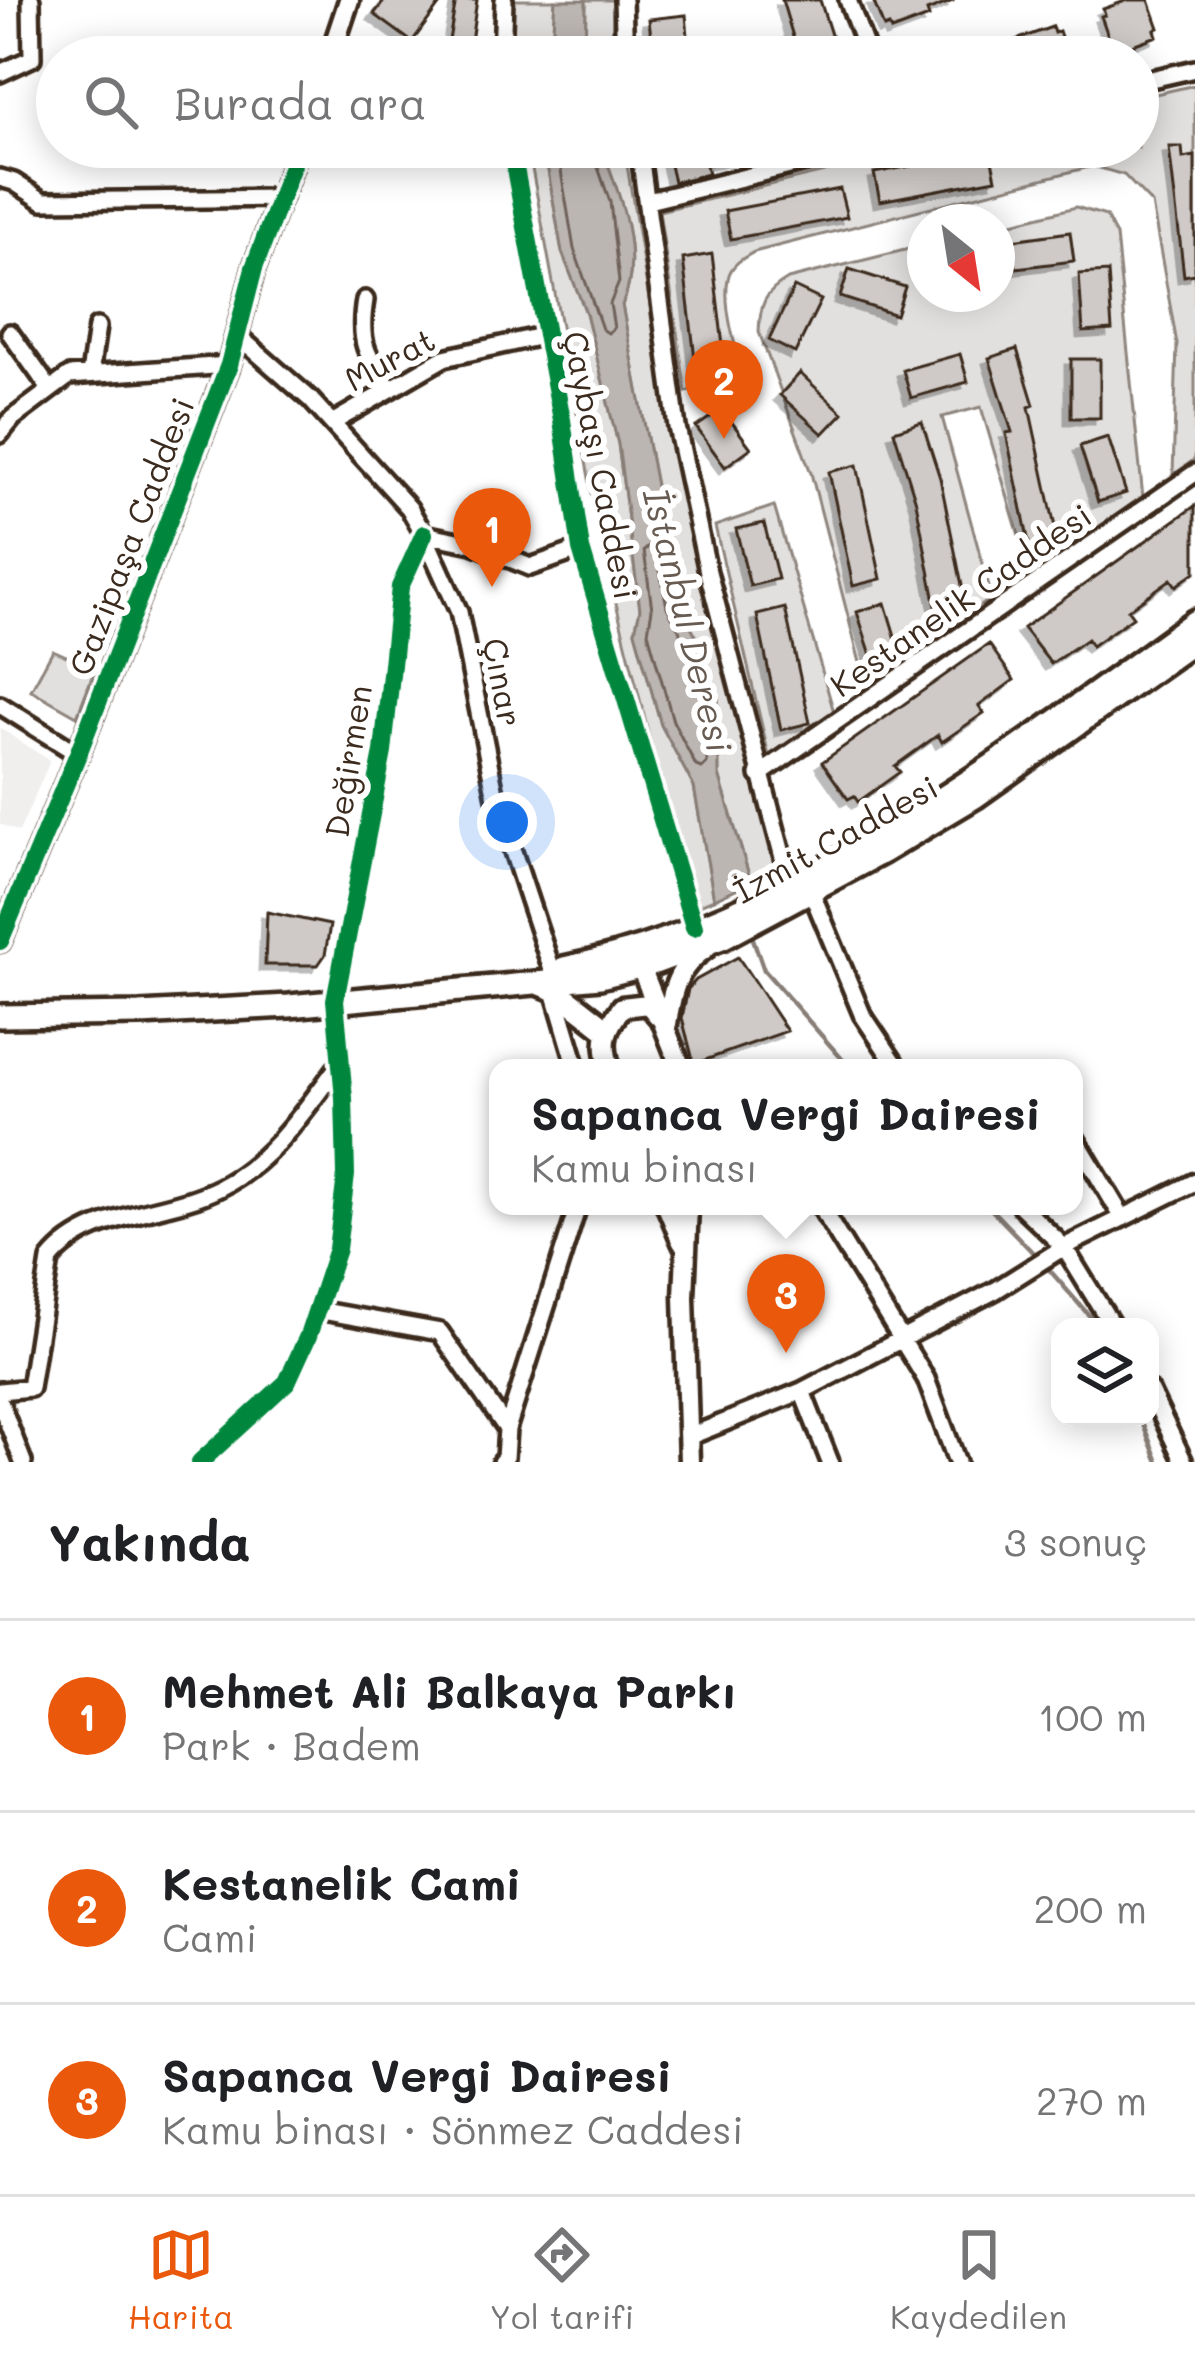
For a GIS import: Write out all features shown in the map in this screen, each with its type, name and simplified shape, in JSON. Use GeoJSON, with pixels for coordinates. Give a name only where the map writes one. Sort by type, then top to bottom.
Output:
{"type":"FeatureCollection","features":[{"type":"Feature","properties":{"kind":"main road","name":"İzmit Caddesi"},"geometry":{"type":"LineString","coordinates":[[787,894],[965,783],[1195,621]]}},
{"type":"Feature","properties":{"kind":"main road","name":"İzmit Caddesi"},"geometry":{"type":"LineString","coordinates":[[0,1016],[140,1014],[335,1000],[545,980],[633,961],[787,894],[975,797],[1195,641]]}},
{"type":"Feature","properties":{"kind":"main road"},"geometry":{"type":"LineString","coordinates":[[600,968],[599,1009],[607,1029]]}},
{"type":"Feature","properties":{"kind":"main road"},"geometry":{"type":"LineString","coordinates":[[545,980],[607,1029]]}},
{"type":"Feature","properties":{"kind":"street"},"geometry":{"type":"LineString","coordinates":[[0,73],[32,58],[31,0]]}},
{"type":"Feature","properties":{"kind":"street"},"geometry":{"type":"LineString","coordinates":[[337,36],[349,0]]}},
{"type":"Feature","properties":{"kind":"street"},"geometry":{"type":"LineString","coordinates":[[503,36],[504,0]]}},
{"type":"Feature","properties":{"kind":"street"},"geometry":{"type":"LineString","coordinates":[[623,0],[624,36]]}},
{"type":"Feature","properties":{"kind":"street"},"geometry":{"type":"LineString","coordinates":[[848,0],[861,36]]}},
{"type":"Feature","properties":{"kind":"street"},"geometry":{"type":"LineString","coordinates":[[1159,77],[1195,68]]}},
{"type":"Feature","properties":{"kind":"street","name":"Gazipaşa Caddesi"},"geometry":{"type":"LineString","coordinates":[[0,941],[229,365],[254,268],[291,168]]}},
{"type":"Feature","properties":{"kind":"street","name":"Çaybaşı Caddesi"},"geometry":{"type":"LineString","coordinates":[[516,168],[581,549],[710,928]]}},
{"type":"Feature","properties":{"kind":"street"},"geometry":{"type":"LineString","coordinates":[[642,168],[677,427],[787,894],[892,1059]]}},
{"type":"Feature","properties":{"kind":"street"},"geometry":{"type":"LineString","coordinates":[[648,201],[782,168]]}},
{"type":"Feature","properties":{"kind":"street"},"geometry":{"type":"LineString","coordinates":[[0,178],[44,201],[280,198]]}},
{"type":"Feature","properties":{"kind":"street"},"geometry":{"type":"LineString","coordinates":[[365,300],[361,328],[365,353],[390,389]]}},
{"type":"Feature","properties":{"kind":"street"},"geometry":{"type":"LineString","coordinates":[[90,374],[97,327]]}},
{"type":"Feature","properties":{"kind":"street"},"geometry":{"type":"LineString","coordinates":[[10,333],[49,388]]}},
{"type":"Feature","properties":{"kind":"street","name":"Çınar"},"geometry":{"type":"LineString","coordinates":[[237,334],[332,424],[409,508],[424,534],[459,612],[497,802],[545,980],[574,1059]]}},
{"type":"Feature","properties":{"kind":"street","name":"Murat"},"geometry":{"type":"LineString","coordinates":[[332,424],[445,358],[546,335]]}},
{"type":"Feature","properties":{"kind":"street"},"geometry":{"type":"LineString","coordinates":[[0,434],[68,376],[229,365]]}},
{"type":"Feature","properties":{"kind":"street","name":"Kestanelik Caddesi"},"geometry":{"type":"LineString","coordinates":[[759,775],[1195,472]]}},
{"type":"Feature","properties":{"kind":"street"},"geometry":{"type":"LineString","coordinates":[[424,534],[473,544],[530,567],[581,549]]}},
{"type":"Feature","properties":{"kind":"street","name":"Değirmen"},"geometry":{"type":"LineString","coordinates":[[200,1462],[287,1382],[337,1249],[346,1175],[335,1000],[383,752],[400,587],[424,534]]}},
{"type":"Feature","properties":{"kind":"street"},"geometry":{"type":"LineString","coordinates":[[0,705],[78,754]]}},
{"type":"Feature","properties":{"kind":"street"},"geometry":{"type":"LineString","coordinates":[[667,1024],[674,981],[710,928]]}},
{"type":"Feature","properties":{"kind":"street"},"geometry":{"type":"LineString","coordinates":[[633,961],[667,1024],[679,1059]]}},
{"type":"Feature","properties":{"kind":"street"},"geometry":{"type":"LineString","coordinates":[[607,1059],[603,1047],[607,1029],[622,1006],[648,1004],[667,1024]]}},
{"type":"Feature","properties":{"kind":"street"},"geometry":{"type":"LineString","coordinates":[[0,1391],[30,1388],[50,1260],[60,1247],[92,1228],[188,1202],[242,1176],[286,1134],[341,1062]]}},
{"type":"Feature","properties":{"kind":"street"},"geometry":{"type":"LineString","coordinates":[[1083,1151],[1123,1218]]}},
{"type":"Feature","properties":{"kind":"street"},"geometry":{"type":"LineString","coordinates":[[688,1437],[802,1391],[1195,1182]]}},
{"type":"Feature","properties":{"kind":"street"},"geometry":{"type":"LineString","coordinates":[[505,1460],[507,1429],[575,1215]]}},
{"type":"Feature","properties":{"kind":"street"},"geometry":{"type":"LineString","coordinates":[[671,1215],[683,1247]]}},
{"type":"Feature","properties":{"kind":"street"},"geometry":{"type":"LineString","coordinates":[[687,1215],[683,1247],[688,1462]]}},
{"type":"Feature","properties":{"kind":"street"},"geometry":{"type":"LineString","coordinates":[[826,1215],[904,1337],[958,1462]]}},
{"type":"Feature","properties":{"kind":"street"},"geometry":{"type":"LineString","coordinates":[[1029,1215],[1107,1318]]}},
{"type":"Feature","properties":{"kind":"street"},"geometry":{"type":"LineString","coordinates":[[317,1310],[440,1332],[507,1429]]}},
{"type":"Feature","properties":{"kind":"street"},"geometry":{"type":"LineString","coordinates":[[802,1391],[830,1462]]}},
{"type":"Feature","properties":{"kind":"street"},"geometry":{"type":"LineString","coordinates":[[0,1402],[23,1462]]}},
{"type":"Feature","properties":{"kind":"street"},"geometry":{"type":"LineString","coordinates":[[1159,1410],[1184,1462]]}},
{"type":"Feature","properties":{"kind":"shaded area"},"geometry":{"type":"Polygon","coordinates":[[[502,0],[555,0],[552,36],[508,36],[502,0]]]}},
{"type":"Feature","properties":{"kind":"shaded area"},"geometry":{"type":"Polygon","coordinates":[[[586,0],[614,0],[612,36],[585,36],[586,0]]]}},
{"type":"Feature","properties":{"kind":"shaded area"},"geometry":{"type":"Polygon","coordinates":[[[1195,85],[1195,459],[1173,475],[1177,344],[1152,204],[1124,175],[1100,168],[1159,168],[1159,93],[1195,85]]]}},
{"type":"Feature","properties":{"kind":"shaded area"},"geometry":{"type":"Polygon","coordinates":[[[532,168],[548,168],[562,252],[586,313],[618,444],[640,609],[635,631],[661,725],[694,787],[714,899],[692,908],[601,543],[532,168]]]}},
{"type":"Feature","properties":{"kind":"shaded area"},"geometry":{"type":"Polygon","coordinates":[[[609,168],[627,168],[678,476],[782,872],[751,882],[719,775],[718,698],[699,641],[678,603],[622,305],[631,267],[630,246],[609,168]]]}},
{"type":"Feature","properties":{"kind":"shaded area"},"geometry":{"type":"Polygon","coordinates":[[[842,168],[1085,168],[943,204],[907,204],[907,213],[750,254],[731,270],[727,290],[731,328],[746,375],[686,392],[659,211],[842,168]]]}},
{"type":"Feature","properties":{"kind":"shaded area"},"geometry":{"type":"Polygon","coordinates":[[[1076,207],[1106,216],[1116,236],[1143,498],[1030,573],[981,407],[942,417],[992,598],[866,686],[811,473],[759,332],[765,300],[788,279],[907,249],[907,312],[1015,312],[1015,222],[1076,207]]]}},
{"type":"Feature","properties":{"kind":"shaded area"},"geometry":{"type":"Polygon","coordinates":[[[774,506],[834,712],[769,756],[715,526],[774,506]]]}},
{"type":"Feature","properties":{"kind":"shaded area"},"geometry":{"type":"Polygon","coordinates":[[[53,650],[95,669],[77,716],[31,690],[53,650]]]}},
{"type":"Feature","properties":{"kind":"shaded area"},"geometry":{"type":"Polygon","coordinates":[[[0,728],[50,761],[19,832],[0,824],[0,728]]]}},
{"type":"Feature","properties":{"kind":"water"},"geometry":{"type":"Polygon","coordinates":[[[555,0],[586,0],[585,36],[552,36],[555,0]]]}},
{"type":"Feature","properties":{"kind":"water"},"geometry":{"type":"Polygon","coordinates":[[[548,168],[609,168],[627,225],[631,267],[622,305],[678,603],[699,641],[718,697],[719,775],[751,882],[714,899],[694,787],[661,725],[635,631],[640,609],[618,444],[586,313],[562,252],[548,168]]]}},
{"type":"Feature","properties":{"kind":"building"},"geometry":{"type":"Polygon","coordinates":[[[385,0],[443,0],[416,36],[404,36],[374,14],[385,0]]]}},
{"type":"Feature","properties":{"kind":"building"},"geometry":{"type":"Polygon","coordinates":[[[456,0],[477,0],[472,36],[450,36],[456,0]]]}},
{"type":"Feature","properties":{"kind":"building"},"geometry":{"type":"Polygon","coordinates":[[[782,0],[820,0],[831,36],[793,36],[782,0]]]}},
{"type":"Feature","properties":{"kind":"building"},"geometry":{"type":"Polygon","coordinates":[[[873,0],[953,1],[927,11],[929,17],[891,31],[889,26],[884,28],[873,0]]]}},
{"type":"Feature","properties":{"kind":"building"},"geometry":{"type":"Polygon","coordinates":[[[1128,0],[1149,0],[1159,28],[1157,36],[1108,36],[1103,9],[1128,0]]]}},
{"type":"Feature","properties":{"kind":"building"},"geometry":{"type":"Polygon","coordinates":[[[686,15],[688,36],[651,36],[649,19],[686,15]]]}},
{"type":"Feature","properties":{"kind":"building"},"geometry":{"type":"Polygon","coordinates":[[[1052,27],[1061,36],[1027,36],[1052,27]]]}},
{"type":"Feature","properties":{"kind":"building"},"geometry":{"type":"Polygon","coordinates":[[[1169,147],[1182,147],[1183,158],[1195,156],[1195,274],[1184,276],[1169,147]]]}},
{"type":"Feature","properties":{"kind":"building"},"geometry":{"type":"Polygon","coordinates":[[[671,168],[707,168],[708,174],[674,182],[671,168]]]}},
{"type":"Feature","properties":{"kind":"building"},"geometry":{"type":"Polygon","coordinates":[[[900,168],[994,168],[996,179],[880,201],[874,173],[900,168]]]}},
{"type":"Feature","properties":{"kind":"building"},"geometry":{"type":"Polygon","coordinates":[[[840,189],[847,217],[731,239],[725,211],[840,189]]]}},
{"type":"Feature","properties":{"kind":"building"},"geometry":{"type":"Polygon","coordinates":[[[1070,232],[1074,261],[1016,268],[1015,240],[1070,232]]]}},
{"type":"Feature","properties":{"kind":"building"},"geometry":{"type":"Polygon","coordinates":[[[712,254],[726,371],[697,375],[683,259],[712,254]]]}},
{"type":"Feature","properties":{"kind":"building"},"geometry":{"type":"Polygon","coordinates":[[[849,269],[905,287],[896,315],[840,297],[849,269]]]}},
{"type":"Feature","properties":{"kind":"building"},"geometry":{"type":"Polygon","coordinates":[[[1108,272],[1112,330],[1083,332],[1079,274],[1108,272]]]}},
{"type":"Feature","properties":{"kind":"building"},"geometry":{"type":"Polygon","coordinates":[[[794,287],[821,300],[795,353],[769,340],[794,287]]]}},
{"type":"Feature","properties":{"kind":"building"},"geometry":{"type":"Polygon","coordinates":[[[1017,349],[1034,405],[1029,407],[1058,541],[1030,548],[1006,433],[1012,432],[989,358],[1017,349]]]}},
{"type":"Feature","properties":{"kind":"building"},"geometry":{"type":"Polygon","coordinates":[[[960,354],[968,382],[911,398],[903,370],[960,354]]]}},
{"type":"Feature","properties":{"kind":"building"},"geometry":{"type":"Polygon","coordinates":[[[1071,359],[1100,359],[1100,418],[1071,418],[1071,359]]]}},
{"type":"Feature","properties":{"kind":"building"},"geometry":{"type":"Polygon","coordinates":[[[800,373],[843,413],[823,434],[780,395],[800,373]]]}},
{"type":"Feature","properties":{"kind":"building"},"geometry":{"type":"Polygon","coordinates":[[[722,409],[751,448],[725,467],[696,427],[722,409]]]}},
{"type":"Feature","properties":{"kind":"building"},"geometry":{"type":"Polygon","coordinates":[[[922,422],[940,478],[967,610],[938,617],[916,502],[894,431],[922,422]]]}},
{"type":"Feature","properties":{"kind":"building"},"geometry":{"type":"Polygon","coordinates":[[[1108,437],[1126,493],[1098,502],[1080,446],[1108,437]]]}},
{"type":"Feature","properties":{"kind":"building"},"geometry":{"type":"Polygon","coordinates":[[[857,465],[881,579],[853,586],[829,472],[857,465]]]}},
{"type":"Feature","properties":{"kind":"building"},"geometry":{"type":"Polygon","coordinates":[[[1195,506],[1195,572],[1176,586],[1171,579],[1128,610],[1133,617],[1092,646],[1087,639],[1051,664],[1023,628],[1195,506]]]}},
{"type":"Feature","properties":{"kind":"building"},"geometry":{"type":"Polygon","coordinates":[[[764,523],[778,579],[750,586],[736,529],[764,523]]]}},
{"type":"Feature","properties":{"kind":"building"},"geometry":{"type":"Polygon","coordinates":[[[885,603],[902,659],[875,667],[857,612],[885,603]]]}},
{"type":"Feature","properties":{"kind":"building"},"geometry":{"type":"Polygon","coordinates":[[[785,608],[810,723],[781,730],[757,615],[785,608]]]}},
{"type":"Feature","properties":{"kind":"building"},"geometry":{"type":"Polygon","coordinates":[[[989,644],[1014,680],[979,706],[984,713],[942,742],[938,735],[895,766],[900,772],[858,802],[854,796],[848,799],[822,762],[989,644]]]}},
{"type":"Feature","properties":{"kind":"building"},"geometry":{"type":"Polygon","coordinates":[[[267,912],[330,925],[325,955],[318,965],[265,965],[267,912]]]}},
{"type":"Feature","properties":{"kind":"building"},"geometry":{"type":"Polygon","coordinates":[[[738,957],[787,1031],[708,1059],[693,1059],[682,1018],[688,989],[738,957]]]}},
{"type":"Feature","properties":{"kind":"waterway","name":"İstanbul Deresi"},"geometry":{"type":"LineString","coordinates":[[751,933],[764,970],[842,1059]]}},
{"type":"Feature","properties":{"kind":"waterway","name":"İstanbul Deresi"},"geometry":{"type":"LineString","coordinates":[[997,1215],[1038,1258]]}},
{"type":"Feature","properties":{"kind":"waterway","name":"İstanbul Deresi"},"geometry":{"type":"LineString","coordinates":[[1046,1266],[1091,1318]]}},
{"type":"Feature","properties":{"kind":"waterway","name":"İstanbul Deresi"},"geometry":{"type":"LineString","coordinates":[[1144,1426],[1158,1462]]}},
{"type":"Feature","properties":{"kind":"cycle path"},"geometry":{"type":"LineString","coordinates":[[0,941],[229,365],[254,268],[291,168]]}},
{"type":"Feature","properties":{"kind":"cycle path"},"geometry":{"type":"LineString","coordinates":[[515,168],[581,549],[694,927]]}},
{"type":"Feature","properties":{"kind":"cycle path"},"geometry":{"type":"LineString","coordinates":[[200,1462],[287,1382],[337,1249],[346,1175],[335,1000],[383,752],[400,587],[424,534]]}},
{"type":"Feature","properties":{"kind":"place","name":"Kestanelik Cami"},"geometry":{"type":"Point","coordinates":[724,439]}},
{"type":"Feature","properties":{"kind":"place","name":"Mehmet Ali Balkaya Parkı"},"geometry":{"type":"Point","coordinates":[492,587]}},
{"type":"Feature","properties":{"kind":"place","name":"Sapanca Vergi Dairesi"},"geometry":{"type":"Point","coordinates":[786,1353]}}]}
